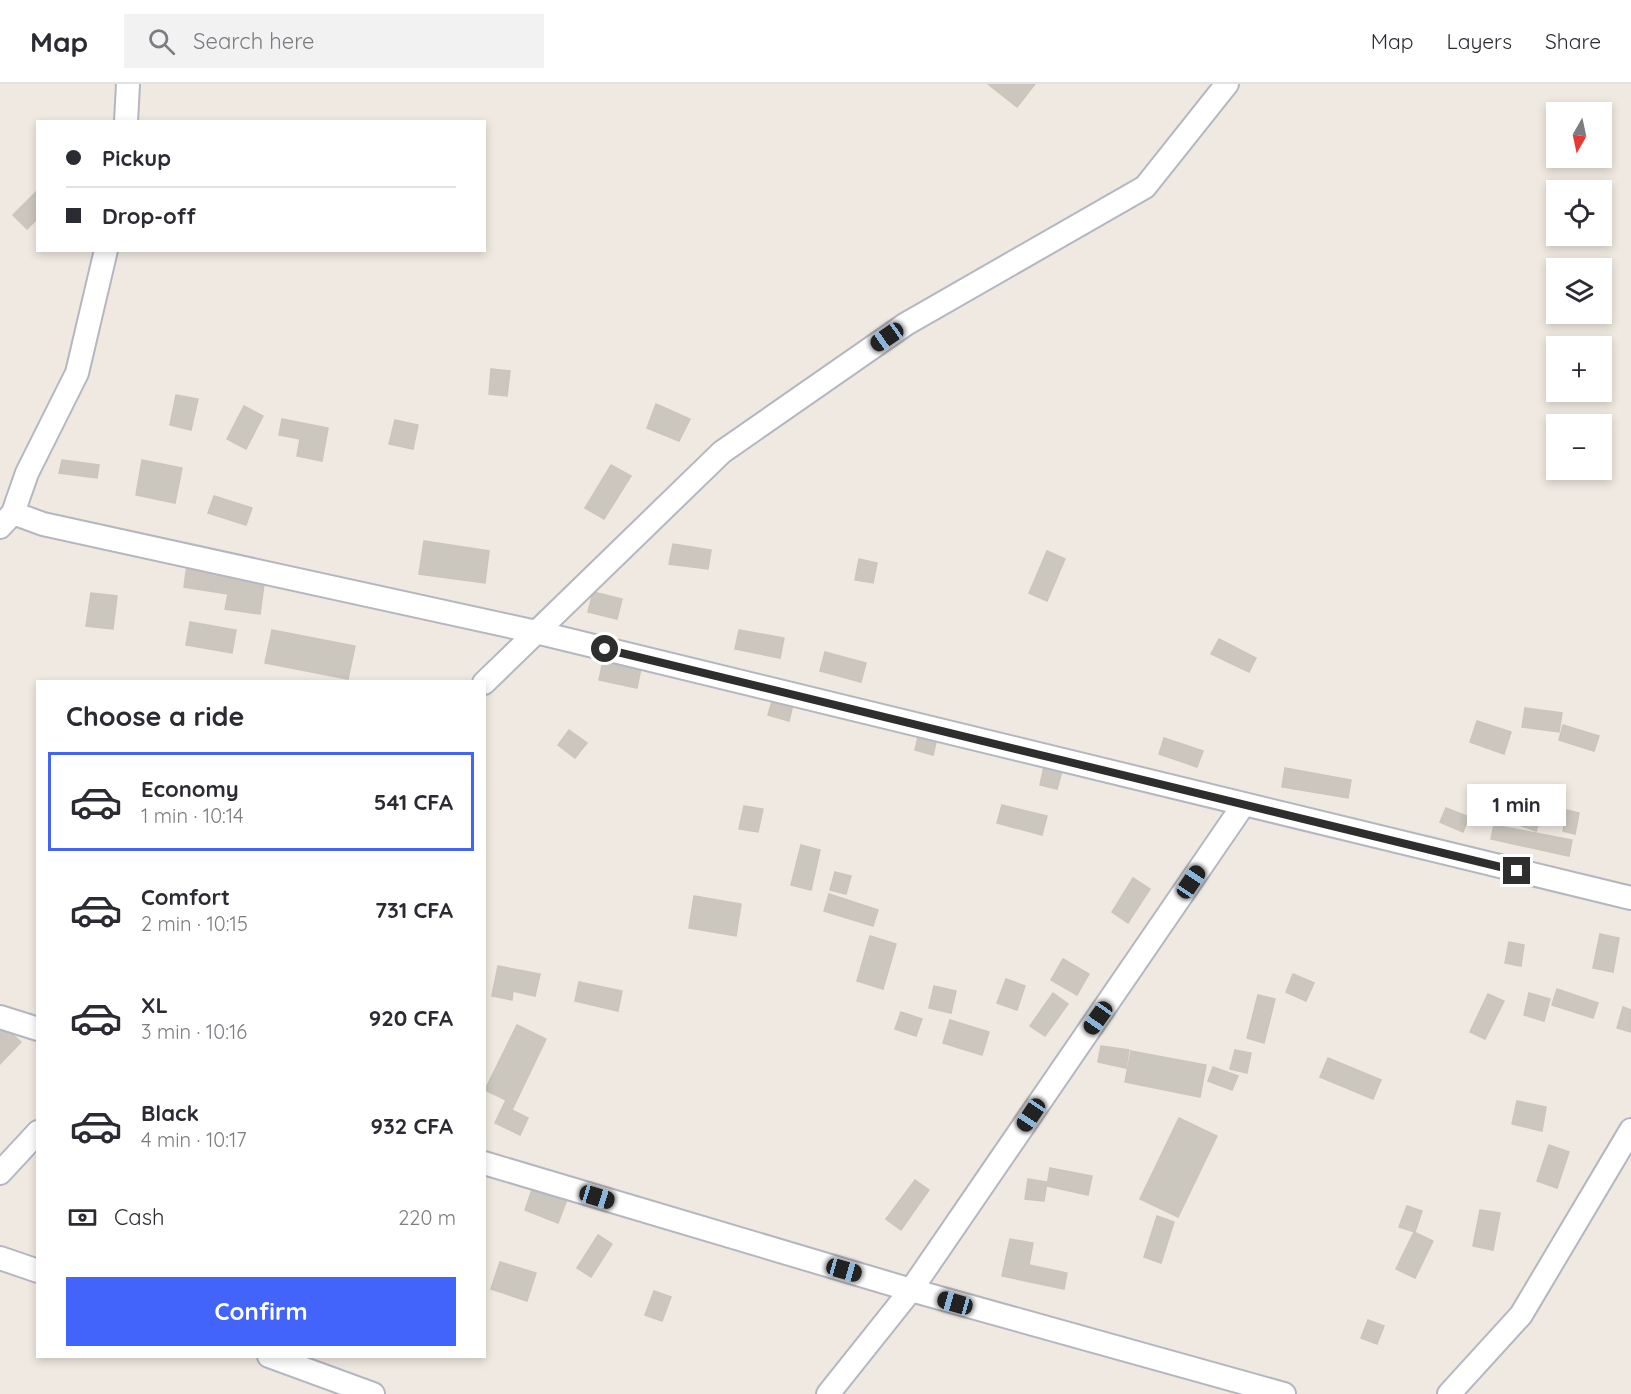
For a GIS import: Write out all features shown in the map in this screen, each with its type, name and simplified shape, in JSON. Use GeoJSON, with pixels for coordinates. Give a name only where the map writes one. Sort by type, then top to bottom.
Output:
{"type":"FeatureCollection","features":[{"type":"Feature","properties":{"kind":"street"},"geometry":{"type":"LineString","coordinates":[[126,120],[128,84]]}},
{"type":"Feature","properties":{"kind":"street"},"geometry":{"type":"LineString","coordinates":[[486,681],[722,452],[906,324],[1145,187],[1227,84]]}},
{"type":"Feature","properties":{"kind":"street"},"geometry":{"type":"LineString","coordinates":[[106,252],[77,373],[27,473],[7,520],[43,524],[536,632],[1631,898]]}},
{"type":"Feature","properties":{"kind":"street"},"geometry":{"type":"LineString","coordinates":[[828,1394],[911,1290],[1244,804]]}},
{"type":"Feature","properties":{"kind":"street"},"geometry":{"type":"LineString","coordinates":[[0,1017],[36,1028]]}},
{"type":"Feature","properties":{"kind":"street"},"geometry":{"type":"LineString","coordinates":[[1449,1394],[1521,1315],[1631,1130]]}},
{"type":"Feature","properties":{"kind":"street"},"geometry":{"type":"LineString","coordinates":[[0,1173],[36,1134]]}},
{"type":"Feature","properties":{"kind":"street"},"geometry":{"type":"LineString","coordinates":[[486,1165],[911,1290],[1284,1394]]}},
{"type":"Feature","properties":{"kind":"street"},"geometry":{"type":"LineString","coordinates":[[0,1258],[36,1270]]}},
{"type":"Feature","properties":{"kind":"street"},"geometry":{"type":"LineString","coordinates":[[274,1358],[373,1394]]}},
{"type":"Feature","properties":{"kind":"building"},"geometry":{"type":"Polygon","coordinates":[[[988,84],[1035,84],[1017,107],[988,84]]]}},
{"type":"Feature","properties":{"kind":"building"},"geometry":{"type":"Polygon","coordinates":[[[36,192],[36,220],[27,229],[13,215],[36,192]]]}},
{"type":"Feature","properties":{"kind":"building"},"geometry":{"type":"Polygon","coordinates":[[[491,369],[510,371],[507,396],[489,394],[491,369]]]}},
{"type":"Feature","properties":{"kind":"building"},"geometry":{"type":"Polygon","coordinates":[[[176,395],[198,399],[191,430],[170,425],[176,395]]]}},
{"type":"Feature","properties":{"kind":"building"},"geometry":{"type":"Polygon","coordinates":[[[656,404],[690,419],[679,441],[647,428],[656,404]]]}},
{"type":"Feature","properties":{"kind":"building"},"geometry":{"type":"Polygon","coordinates":[[[244,406],[263,416],[246,449],[227,439],[244,406]]]}},
{"type":"Feature","properties":{"kind":"building"},"geometry":{"type":"Polygon","coordinates":[[[282,419],[328,428],[322,461],[297,456],[300,439],[279,435],[282,419]]]}},
{"type":"Feature","properties":{"kind":"building"},"geometry":{"type":"Polygon","coordinates":[[[395,420],[418,425],[413,449],[389,444],[395,420]]]}},
{"type":"Feature","properties":{"kind":"building"},"geometry":{"type":"Polygon","coordinates":[[[62,460],[99,465],[97,478],[59,473],[62,460]]]}},
{"type":"Feature","properties":{"kind":"building"},"geometry":{"type":"Polygon","coordinates":[[[142,460],[182,468],[175,503],[136,495],[142,460]]]}},
{"type":"Feature","properties":{"kind":"building"},"geometry":{"type":"Polygon","coordinates":[[[611,465],[631,476],[604,519],[585,508],[611,465]]]}},
{"type":"Feature","properties":{"kind":"building"},"geometry":{"type":"Polygon","coordinates":[[[214,496],[252,508],[246,525],[208,513],[214,496]]]}},
{"type":"Feature","properties":{"kind":"building"},"geometry":{"type":"Polygon","coordinates":[[[424,541],[489,551],[485,583],[419,574],[424,541]]]}},
{"type":"Feature","properties":{"kind":"building"},"geometry":{"type":"Polygon","coordinates":[[[673,544],[711,550],[708,569],[669,564],[673,544]]]}},
{"type":"Feature","properties":{"kind":"building"},"geometry":{"type":"Polygon","coordinates":[[[1047,551],[1065,559],[1047,601],[1029,593],[1047,551]]]}},
{"type":"Feature","properties":{"kind":"building"},"geometry":{"type":"Polygon","coordinates":[[[859,559],[877,563],[873,583],[855,580],[859,559]]]}},
{"type":"Feature","properties":{"kind":"building"},"geometry":{"type":"Polygon","coordinates":[[[187,565],[265,577],[260,614],[225,609],[228,594],[184,587],[187,565]]]}},
{"type":"Feature","properties":{"kind":"building"},"geometry":{"type":"Polygon","coordinates":[[[593,592],[622,599],[617,619],[588,612],[593,592]]]}},
{"type":"Feature","properties":{"kind":"building"},"geometry":{"type":"Polygon","coordinates":[[[91,593],[117,596],[113,629],[86,626],[91,593]]]}},
{"type":"Feature","properties":{"kind":"building"},"geometry":{"type":"Polygon","coordinates":[[[190,622],[236,630],[232,653],[186,645],[190,622]]]}},
{"type":"Feature","properties":{"kind":"building"},"geometry":{"type":"Polygon","coordinates":[[[272,630],[355,646],[348,679],[265,663],[272,630]]]}},
{"type":"Feature","properties":{"kind":"building"},"geometry":{"type":"Polygon","coordinates":[[[739,630],[784,638],[780,658],[735,649],[739,630]]]}},
{"type":"Feature","properties":{"kind":"building"},"geometry":{"type":"Polygon","coordinates":[[[1219,639],[1256,658],[1249,672],[1211,654],[1219,639]]]}},
{"type":"Feature","properties":{"kind":"building"},"geometry":{"type":"Polygon","coordinates":[[[825,652],[866,663],[861,682],[820,671],[825,652]]]}},
{"type":"Feature","properties":{"kind":"building"},"geometry":{"type":"Polygon","coordinates":[[[603,661],[641,668],[637,688],[599,680],[603,661]]]}},
{"type":"Feature","properties":{"kind":"building"},"geometry":{"type":"Polygon","coordinates":[[[773,698],[793,704],[789,721],[768,715],[773,698]]]}},
{"type":"Feature","properties":{"kind":"building"},"geometry":{"type":"Polygon","coordinates":[[[1525,708],[1562,713],[1559,732],[1522,727],[1525,708]]]}},
{"type":"Feature","properties":{"kind":"building"},"geometry":{"type":"Polygon","coordinates":[[[1477,721],[1511,732],[1504,754],[1470,742],[1477,721]]]}},
{"type":"Feature","properties":{"kind":"building"},"geometry":{"type":"Polygon","coordinates":[[[1563,725],[1599,736],[1594,751],[1559,740],[1563,725]]]}},
{"type":"Feature","properties":{"kind":"building"},"geometry":{"type":"Polygon","coordinates":[[[569,730],[587,743],[575,758],[558,745],[569,730]]]}},
{"type":"Feature","properties":{"kind":"building"},"geometry":{"type":"Polygon","coordinates":[[[919,733],[937,738],[933,755],[915,750],[919,733]]]}},
{"type":"Feature","properties":{"kind":"building"},"geometry":{"type":"Polygon","coordinates":[[[1164,738],[1203,751],[1197,767],[1159,754],[1164,738]]]}},
{"type":"Feature","properties":{"kind":"building"},"geometry":{"type":"Polygon","coordinates":[[[1044,767],[1062,771],[1057,789],[1040,785],[1044,767]]]}},
{"type":"Feature","properties":{"kind":"building"},"geometry":{"type":"Polygon","coordinates":[[[1285,768],[1351,780],[1348,798],[1282,787],[1285,768]]]}},
{"type":"Feature","properties":{"kind":"building"},"geometry":{"type":"Polygon","coordinates":[[[1002,805],[1047,816],[1042,835],[997,823],[1002,805]]]}},
{"type":"Feature","properties":{"kind":"building"},"geometry":{"type":"Polygon","coordinates":[[[744,806],[763,809],[758,832],[739,829],[744,806]]]}},
{"type":"Feature","properties":{"kind":"building"},"geometry":{"type":"Polygon","coordinates":[[[1446,808],[1469,817],[1463,832],[1440,822],[1446,808]]]}},
{"type":"Feature","properties":{"kind":"building"},"geometry":{"type":"Polygon","coordinates":[[[1525,808],[1542,814],[1536,831],[1519,825],[1525,808]]]}},
{"type":"Feature","properties":{"kind":"building"},"geometry":{"type":"Polygon","coordinates":[[[1567,810],[1579,813],[1575,834],[1563,831],[1567,810]]]}},
{"type":"Feature","properties":{"kind":"building"},"geometry":{"type":"Polygon","coordinates":[[[1494,825],[1572,840],[1569,856],[1491,839],[1494,825]]]}},
{"type":"Feature","properties":{"kind":"building"},"geometry":{"type":"Polygon","coordinates":[[[801,845],[820,850],[811,890],[791,885],[801,845]]]}},
{"type":"Feature","properties":{"kind":"building"},"geometry":{"type":"Polygon","coordinates":[[[835,872],[851,876],[846,894],[830,890],[835,872]]]}},
{"type":"Feature","properties":{"kind":"building"},"geometry":{"type":"Polygon","coordinates":[[[1133,878],[1150,889],[1128,923],[1112,912],[1133,878]]]}},
{"type":"Feature","properties":{"kind":"building"},"geometry":{"type":"Polygon","coordinates":[[[829,894],[878,910],[873,926],[824,911],[829,894]]]}},
{"type":"Feature","properties":{"kind":"building"},"geometry":{"type":"Polygon","coordinates":[[[694,896],[741,904],[736,936],[689,928],[694,896]]]}},
{"type":"Feature","properties":{"kind":"building"},"geometry":{"type":"Polygon","coordinates":[[[1600,934],[1619,938],[1613,972],[1593,968],[1600,934]]]}},
{"type":"Feature","properties":{"kind":"building"},"geometry":{"type":"Polygon","coordinates":[[[870,936],[896,944],[883,989],[857,981],[870,936]]]}},
{"type":"Feature","properties":{"kind":"building"},"geometry":{"type":"Polygon","coordinates":[[[1509,942],[1524,945],[1521,966],[1505,963],[1509,942]]]}},
{"type":"Feature","properties":{"kind":"building"},"geometry":{"type":"Polygon","coordinates":[[[1063,959],[1089,974],[1077,995],[1051,980],[1063,959]]]}},
{"type":"Feature","properties":{"kind":"building"},"geometry":{"type":"Polygon","coordinates":[[[498,966],[540,974],[535,996],[513,991],[512,1000],[492,996],[498,966]]]}},
{"type":"Feature","properties":{"kind":"building"},"geometry":{"type":"Polygon","coordinates":[[[1293,974],[1314,983],[1306,1001],[1286,992],[1293,974]]]}},
{"type":"Feature","properties":{"kind":"building"},"geometry":{"type":"Polygon","coordinates":[[[1006,979],[1025,986],[1017,1010],[997,1003],[1006,979]]]}},
{"type":"Feature","properties":{"kind":"building"},"geometry":{"type":"Polygon","coordinates":[[[579,982],[622,991],[618,1011],[575,1001],[579,982]]]}},
{"type":"Feature","properties":{"kind":"building"},"geometry":{"type":"Polygon","coordinates":[[[934,986],[956,991],[951,1013],[929,1008],[934,986]]]}},
{"type":"Feature","properties":{"kind":"building"},"geometry":{"type":"Polygon","coordinates":[[[1557,989],[1598,1003],[1593,1018],[1552,1005],[1557,989]]]}},
{"type":"Feature","properties":{"kind":"building"},"geometry":{"type":"Polygon","coordinates":[[[1053,993],[1068,1004],[1045,1036],[1030,1026],[1053,993]]]}},
{"type":"Feature","properties":{"kind":"building"},"geometry":{"type":"Polygon","coordinates":[[[1529,993],[1550,999],[1544,1021],[1524,1015],[1529,993]]]}},
{"type":"Feature","properties":{"kind":"building"},"geometry":{"type":"Polygon","coordinates":[[[1488,994],[1504,1001],[1485,1039],[1470,1032],[1488,994]]]}},
{"type":"Feature","properties":{"kind":"building"},"geometry":{"type":"Polygon","coordinates":[[[1258,995],[1275,999],[1264,1043],[1247,1038],[1258,995]]]}},
{"type":"Feature","properties":{"kind":"building"},"geometry":{"type":"Polygon","coordinates":[[[1623,1007],[1631,1010],[1631,1032],[1617,1028],[1623,1007]]]}},
{"type":"Feature","properties":{"kind":"building"},"geometry":{"type":"Polygon","coordinates":[[[901,1012],[922,1019],[916,1036],[895,1029],[901,1012]]]}},
{"type":"Feature","properties":{"kind":"building"},"geometry":{"type":"Polygon","coordinates":[[[950,1020],[989,1032],[982,1055],[943,1043],[950,1020]]]}},
{"type":"Feature","properties":{"kind":"building"},"geometry":{"type":"Polygon","coordinates":[[[2,1025],[21,1042],[0,1064],[0,1027],[2,1025]]]}},
{"type":"Feature","properties":{"kind":"building"},"geometry":{"type":"Polygon","coordinates":[[[517,1025],[546,1039],[512,1110],[528,1118],[520,1135],[495,1123],[506,1100],[486,1090],[517,1025]]]}},
{"type":"Feature","properties":{"kind":"building"},"geometry":{"type":"Polygon","coordinates":[[[1101,1046],[1129,1050],[1126,1068],[1098,1062],[1101,1046]]]}},
{"type":"Feature","properties":{"kind":"building"},"geometry":{"type":"Polygon","coordinates":[[[1235,1050],[1251,1053],[1247,1073],[1230,1069],[1235,1050]]]}},
{"type":"Feature","properties":{"kind":"building"},"geometry":{"type":"Polygon","coordinates":[[[1131,1051],[1206,1065],[1200,1097],[1125,1082],[1131,1051]]]}},
{"type":"Feature","properties":{"kind":"building"},"geometry":{"type":"Polygon","coordinates":[[[1328,1058],[1381,1080],[1373,1099],[1320,1077],[1328,1058]]]}},
{"type":"Feature","properties":{"kind":"building"},"geometry":{"type":"Polygon","coordinates":[[[1213,1067],[1238,1076],[1232,1090],[1208,1081],[1213,1067]]]}},
{"type":"Feature","properties":{"kind":"building"},"geometry":{"type":"Polygon","coordinates":[[[1517,1101],[1546,1107],[1542,1131],[1512,1124],[1517,1101]]]}},
{"type":"Feature","properties":{"kind":"building"},"geometry":{"type":"Polygon","coordinates":[[[1179,1118],[1217,1136],[1178,1217],[1140,1199],[1179,1118]]]}},
{"type":"Feature","properties":{"kind":"building"},"geometry":{"type":"Polygon","coordinates":[[[1549,1145],[1569,1152],[1557,1188],[1537,1181],[1549,1145]]]}},
{"type":"Feature","properties":{"kind":"building"},"geometry":{"type":"Polygon","coordinates":[[[1050,1168],[1092,1176],[1088,1195],[1047,1186],[1050,1168]]]}},
{"type":"Feature","properties":{"kind":"building"},"geometry":{"type":"Polygon","coordinates":[[[1028,1179],[1047,1182],[1044,1201],[1025,1199],[1028,1179]]]}},
{"type":"Feature","properties":{"kind":"building"},"geometry":{"type":"Polygon","coordinates":[[[915,1180],[929,1190],[901,1230],[886,1219],[915,1180]]]}},
{"type":"Feature","properties":{"kind":"building"},"geometry":{"type":"Polygon","coordinates":[[[534,1184],[568,1197],[558,1223],[525,1210],[534,1184]]]}},
{"type":"Feature","properties":{"kind":"building"},"geometry":{"type":"Polygon","coordinates":[[[1407,1206],[1422,1211],[1415,1232],[1399,1227],[1407,1206]]]}},
{"type":"Feature","properties":{"kind":"building"},"geometry":{"type":"Polygon","coordinates":[[[1480,1210],[1500,1213],[1493,1250],[1473,1246],[1480,1210]]]}},
{"type":"Feature","properties":{"kind":"building"},"geometry":{"type":"Polygon","coordinates":[[[1157,1216],[1174,1222],[1161,1263],[1144,1257],[1157,1216]]]}},
{"type":"Feature","properties":{"kind":"building"},"geometry":{"type":"Polygon","coordinates":[[[1414,1232],[1433,1241],[1415,1278],[1396,1269],[1414,1232]]]}},
{"type":"Feature","properties":{"kind":"building"},"geometry":{"type":"Polygon","coordinates":[[[598,1235],[612,1244],[591,1277],[577,1268],[598,1235]]]}},
{"type":"Feature","properties":{"kind":"building"},"geometry":{"type":"Polygon","coordinates":[[[1010,1239],[1033,1243],[1029,1265],[1067,1273],[1064,1289],[1002,1276],[1010,1239]]]}},
{"type":"Feature","properties":{"kind":"building"},"geometry":{"type":"Polygon","coordinates":[[[500,1262],[536,1273],[527,1301],[491,1289],[500,1262]]]}},
{"type":"Feature","properties":{"kind":"building"},"geometry":{"type":"Polygon","coordinates":[[[654,1291],[671,1297],[662,1321],[645,1315],[654,1291]]]}},
{"type":"Feature","properties":{"kind":"building"},"geometry":{"type":"Polygon","coordinates":[[[1368,1320],[1384,1326],[1377,1344],[1361,1338],[1368,1320]]]}},
{"type":"Feature","properties":{"kind":"route"},"geometry":{"type":"LineString","coordinates":[[605,649],[1517,871]]}}]}
